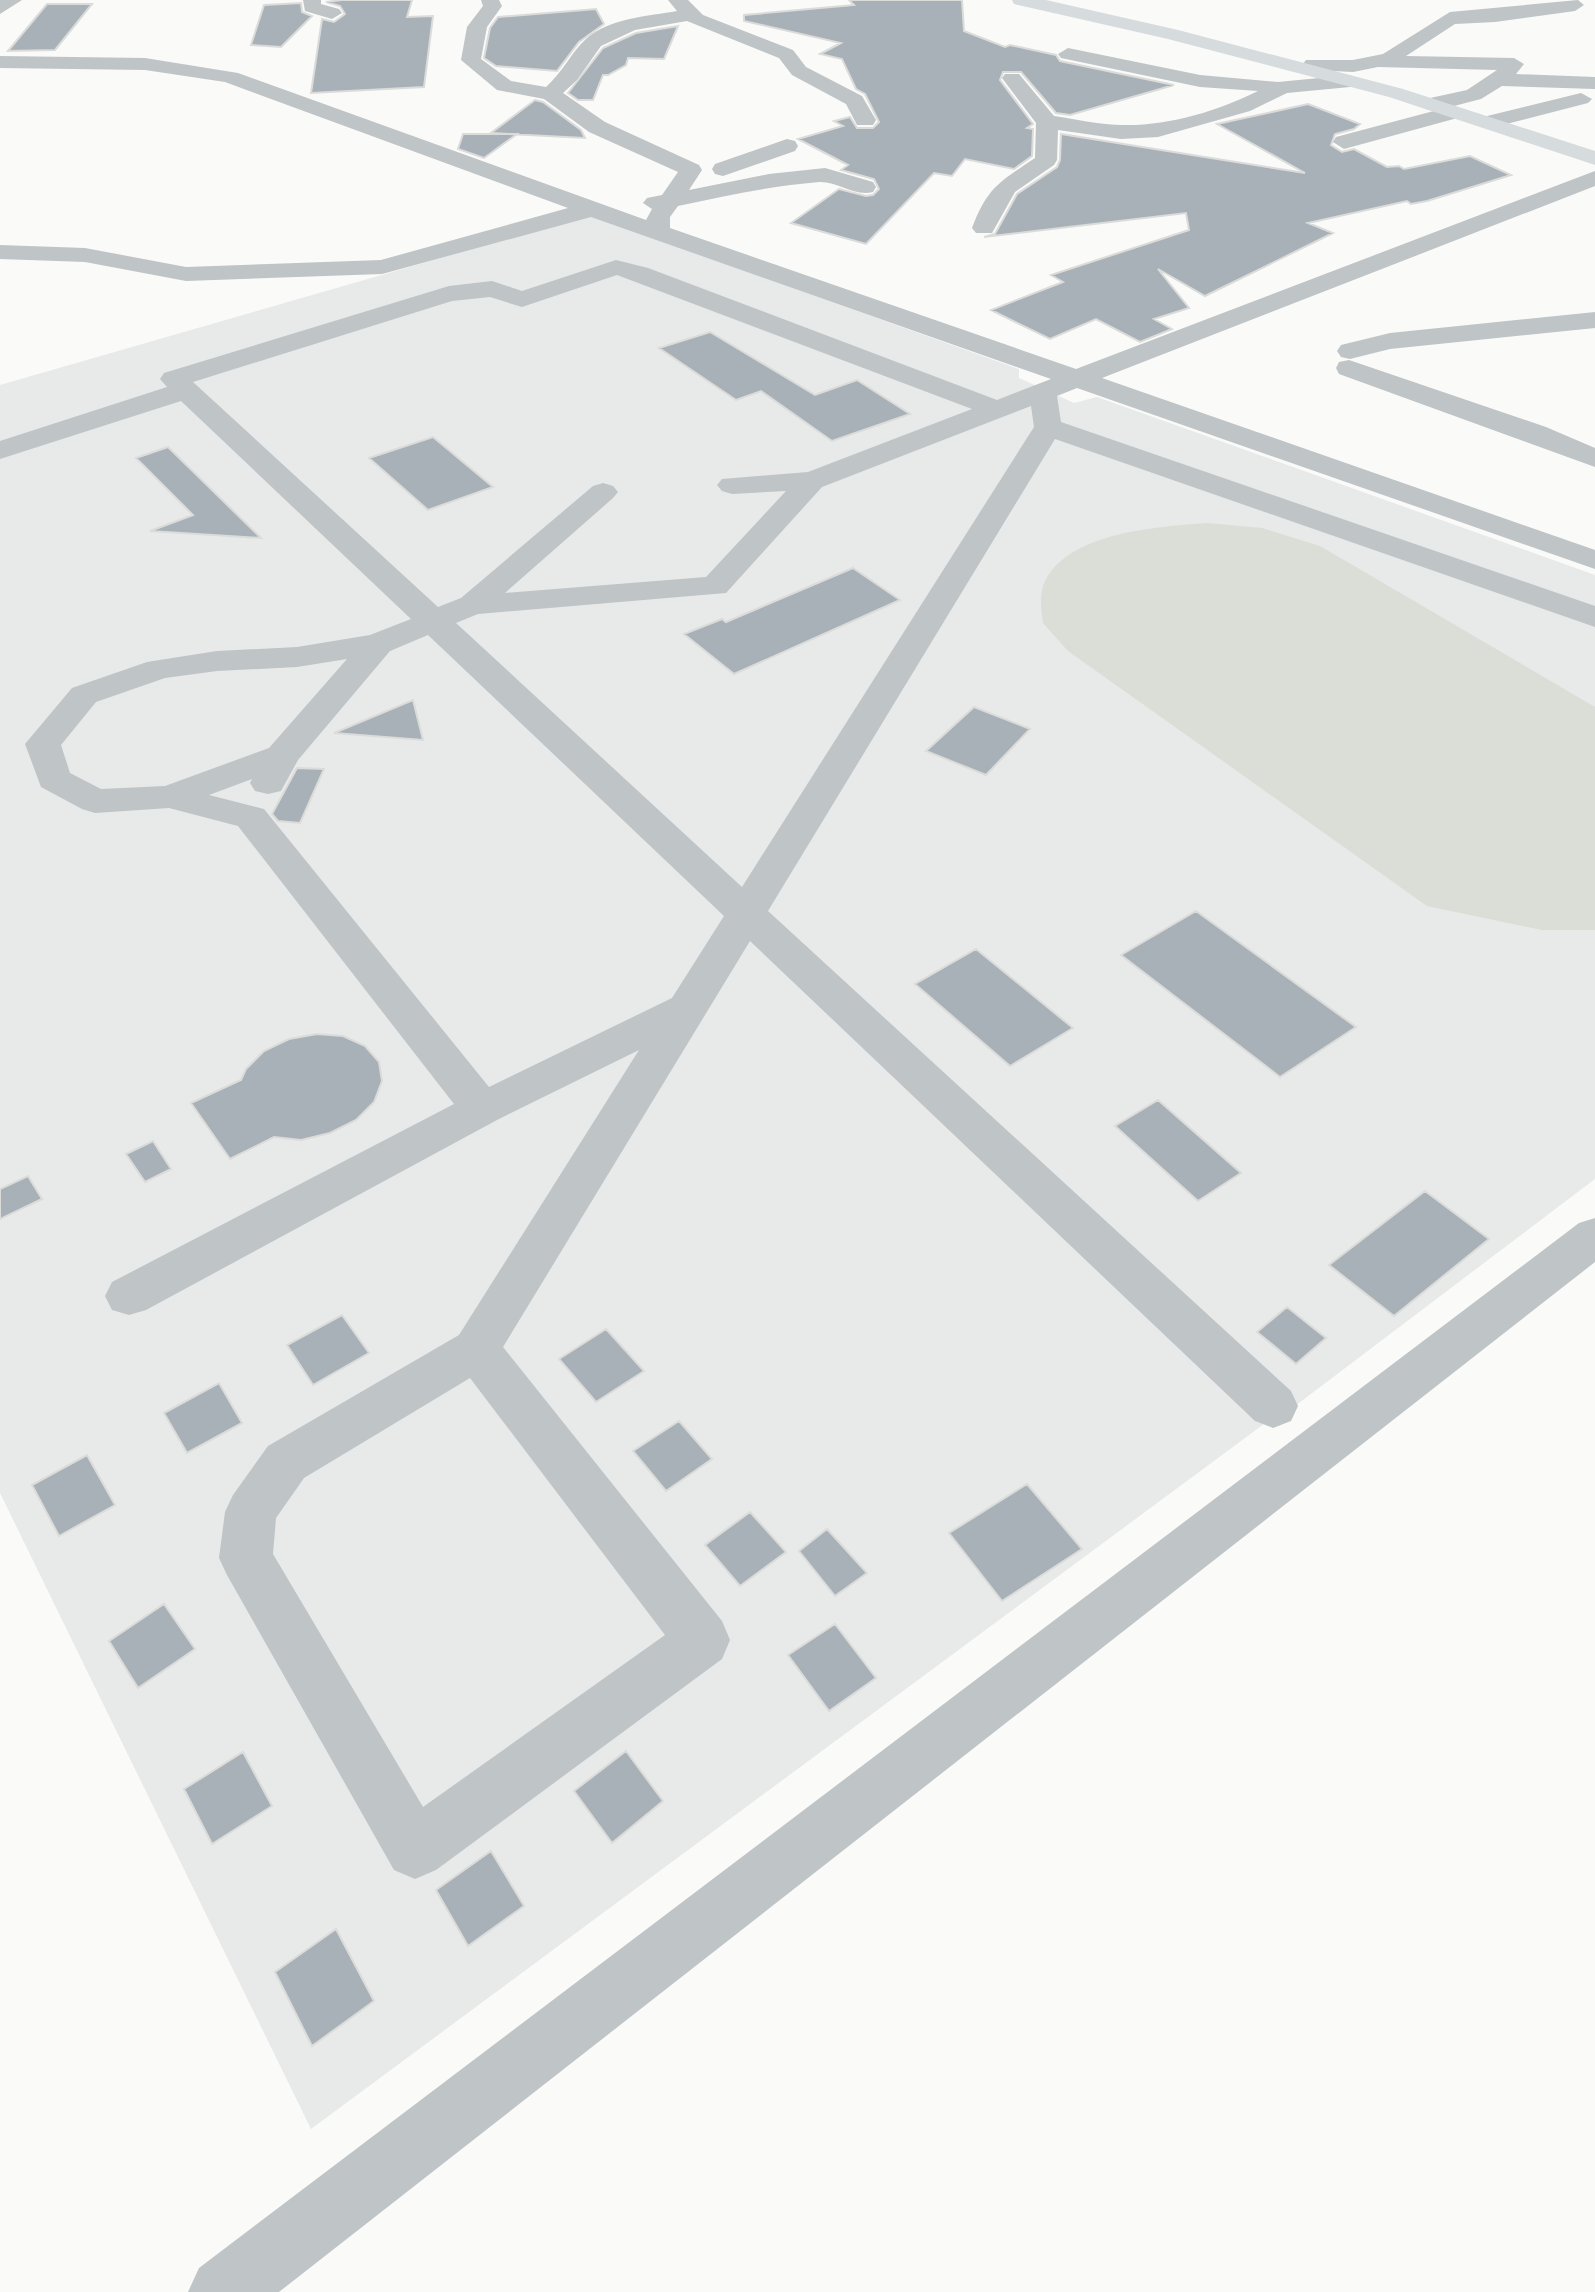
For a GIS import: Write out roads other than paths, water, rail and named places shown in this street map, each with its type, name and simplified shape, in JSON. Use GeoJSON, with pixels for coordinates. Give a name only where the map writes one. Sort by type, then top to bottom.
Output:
{"type":"FeatureCollection","features":[{"type":"Feature","properties":{"kind":"main road"},"geometry":{"type":"LineString","coordinates":[[1021,0],[1283,63],[1337,88],[1428,104],[1595,158]]}},
{"type":"Feature","properties":{"kind":"street"},"geometry":{"type":"LineString","coordinates":[[0,8],[13,0]]}},
{"type":"Feature","properties":{"kind":"street"},"geometry":{"type":"LineString","coordinates":[[312,0],[312,7],[332,13]]}},
{"type":"Feature","properties":{"kind":"street"},"geometry":{"type":"LineString","coordinates":[[490,0],[493,6],[477,27],[471,60],[504,86],[550,94],[597,127],[691,170],[658,217],[658,232]]}},
{"type":"Feature","properties":{"kind":"street"},"geometry":{"type":"LineString","coordinates":[[1283,63],[1353,66],[1375,62],[1389,59],[1450,18],[1495,16],[1575,5]]}},
{"type":"Feature","properties":{"kind":"street"},"geometry":{"type":"LineString","coordinates":[[550,94],[570,76],[594,42],[630,25],[684,7],[717,28],[786,54],[799,71],[855,100],[865,120]]}},
{"type":"Feature","properties":{"kind":"street"},"geometry":{"type":"LineString","coordinates":[[1068,54],[1200,81],[1337,88]]}},
{"type":"Feature","properties":{"kind":"street"},"geometry":{"type":"LineString","coordinates":[[1561,80],[1595,61]]}},
{"type":"Feature","properties":{"kind":"street"},"geometry":{"type":"LineString","coordinates":[[0,62],[145,64],[193,67],[218,74],[607,211],[1055,399],[1595,617]]}},
{"type":"Feature","properties":{"kind":"street"},"geometry":{"type":"LineString","coordinates":[[1375,62],[1514,64],[1488,89],[1466,97],[1428,104]]}},
{"type":"Feature","properties":{"kind":"street"},"geometry":{"type":"LineString","coordinates":[[984,228],[992,204],[1017,178],[1046,160],[1047,122],[1012,78]]}},
{"type":"Feature","properties":{"kind":"street"},"geometry":{"type":"LineString","coordinates":[[1497,80],[1595,83]]}},
{"type":"Feature","properties":{"kind":"street"},"geometry":{"type":"LineString","coordinates":[[1047,122],[1121,132],[1158,130],[1243,107],[1282,87]]}},
{"type":"Feature","properties":{"kind":"street"},"geometry":{"type":"LineString","coordinates":[[1487,123],[1561,102],[1595,98]]}},
{"type":"Feature","properties":{"kind":"street"},"geometry":{"type":"LineString","coordinates":[[1344,142],[1453,112]]}},
{"type":"Feature","properties":{"kind":"street"},"geometry":{"type":"LineString","coordinates":[[1350,120],[1360,124],[1368,136]]}},
{"type":"Feature","properties":{"kind":"street"},"geometry":{"type":"LineString","coordinates":[[0,252],[85,255],[186,274],[382,267],[676,191],[787,146]]}},
{"type":"Feature","properties":{"kind":"street"},"geometry":{"type":"LineString","coordinates":[[676,191],[825,175],[865,187]]}},
{"type":"Feature","properties":{"kind":"street"},"geometry":{"type":"LineString","coordinates":[[732,485],[812,481],[999,410],[1055,399],[1595,178]]}},
{"type":"Feature","properties":{"kind":"street"},"geometry":{"type":"LineString","coordinates":[[999,410],[639,273],[616,267],[522,299],[492,289],[449,294],[174,379],[1273,1406]]}},
{"type":"Feature","properties":{"kind":"street"},"geometry":{"type":"LineString","coordinates":[[1595,320],[1390,341],[1349,359],[1595,458]]}},
{"type":"Feature","properties":{"kind":"street"},"geometry":{"type":"LineString","coordinates":[[0,450],[186,390]]}},
{"type":"Feature","properties":{"kind":"street"},"geometry":{"type":"LineString","coordinates":[[1055,399],[1595,560]]}},
{"type":"Feature","properties":{"kind":"street"},"geometry":{"type":"LineString","coordinates":[[476,1349],[703,1640],[415,1849],[246,1558],[251,1512],[286,1462],[476,1349],[748,914],[1055,399]]}},
{"type":"Feature","properties":{"kind":"street"},"geometry":{"type":"LineString","coordinates":[[482,1109],[251,817],[169,797],[95,801],[54,779],[43,744],[84,695],[159,669],[217,661],[297,657],[378,644],[472,605],[715,586],[812,481]]}},
{"type":"Feature","properties":{"kind":"street"},"geometry":{"type":"LineString","coordinates":[[472,605],[603,492]]}},
{"type":"Feature","properties":{"kind":"street"},"geometry":{"type":"LineString","coordinates":[[251,817],[282,756],[378,644]]}},
{"type":"Feature","properties":{"kind":"street"},"geometry":{"type":"LineString","coordinates":[[169,797],[282,756]]}},
{"type":"Feature","properties":{"kind":"street"},"geometry":{"type":"LineString","coordinates":[[129,1296],[482,1109],[690,1007]]}},
{"type":"Feature","properties":{"kind":"street"},"geometry":{"type":"LineString","coordinates":[[223,2292],[1595,1236]]}}]}
